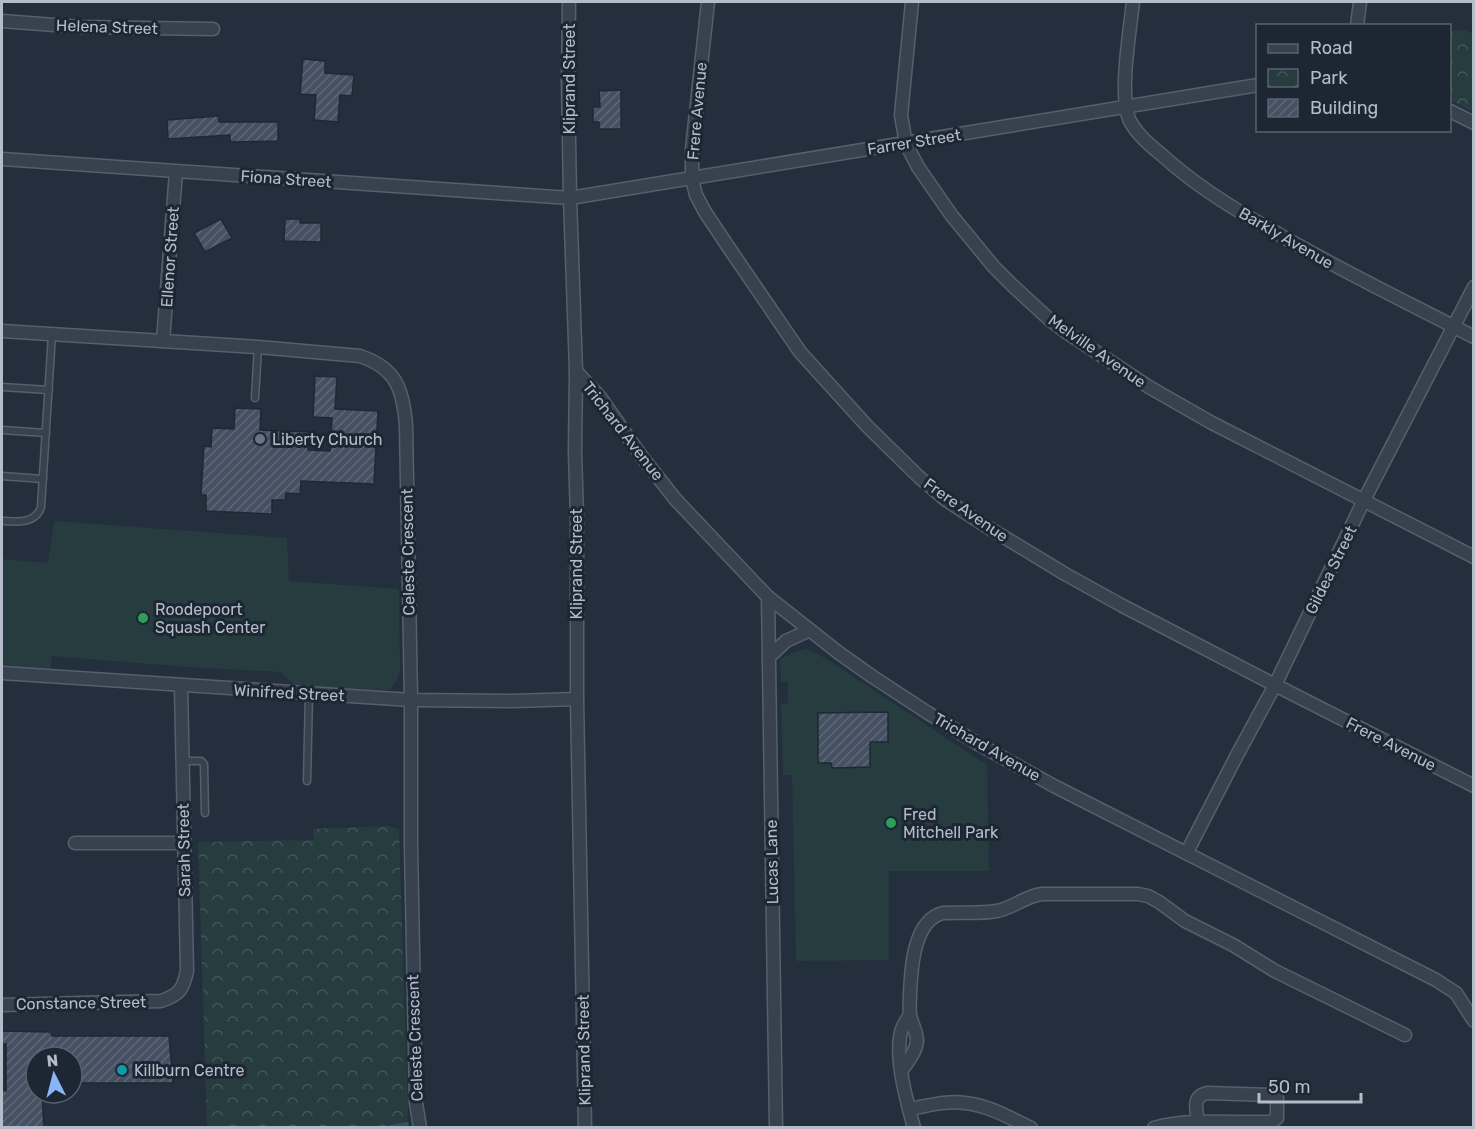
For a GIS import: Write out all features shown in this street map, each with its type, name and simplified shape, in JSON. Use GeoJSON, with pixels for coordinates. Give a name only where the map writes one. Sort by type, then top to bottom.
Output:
{"type":"FeatureCollection","features":[{"type":"Feature","properties":{"kind":"street","name":"Kliprand Street"},"geometry":{"type":"LineString","coordinates":[[569,2],[568,82],[576,371],[577,699],[585,1128]]}},
{"type":"Feature","properties":{"kind":"street","name":"Frere Avenue"},"geometry":{"type":"LineString","coordinates":[[708,2],[693,142],[692,179],[696,195],[705,212],[800,352],[867,426],[946,500],[1065,574],[1473,786]]}},
{"type":"Feature","properties":{"kind":"street","name":"Melville Avenue"},"geometry":{"type":"LineString","coordinates":[[912,2],[901,115],[906,144],[930,186],[966,234],[1000,273],[1050,320],[1088,348],[1149,387],[1212,423],[1473,557]]}},
{"type":"Feature","properties":{"kind":"street"},"geometry":{"type":"LineString","coordinates":[[1125,106],[1133,2]]}},
{"type":"Feature","properties":{"kind":"street"},"geometry":{"type":"LineString","coordinates":[[1357,24],[1360,2]]}},
{"type":"Feature","properties":{"kind":"street","name":"Helena Street"},"geometry":{"type":"LineString","coordinates":[[2,21],[81,27],[213,29]]}},
{"type":"Feature","properties":{"kind":"street","name":"Farrer Street"},"geometry":{"type":"LineString","coordinates":[[570,198],[1256,85]]}},
{"type":"Feature","properties":{"kind":"street","name":"Barkly Avenue"},"geometry":{"type":"LineString","coordinates":[[1125,106],[1135,129],[1143,138],[1178,170],[1222,202],[1346,273],[1473,337]]}},
{"type":"Feature","properties":{"kind":"street"},"geometry":{"type":"LineString","coordinates":[[1451,112],[1473,123]]}},
{"type":"Feature","properties":{"kind":"street","name":"Fiona Street"},"geometry":{"type":"LineString","coordinates":[[2,159],[570,198]]}},
{"type":"Feature","properties":{"kind":"street","name":"Ellenor Street"},"geometry":{"type":"LineString","coordinates":[[163,341],[176,172]]}},
{"type":"Feature","properties":{"kind":"street","name":"Gildea Street"},"geometry":{"type":"LineString","coordinates":[[1187,852],[1275,685],[1364,500],[1473,287]]}},
{"type":"Feature","properties":{"kind":"street","name":"Celeste Crescent"},"geometry":{"type":"LineString","coordinates":[[2,331],[244,348],[258,347],[360,356],[372,360],[388,372],[400,388],[406,424],[416,1103],[420,1128]]}},
{"type":"Feature","properties":{"kind":"street","name":"Trichard Avenue"},"geometry":{"type":"LineString","coordinates":[[576,371],[600,397],[642,457],[676,500],[768,597],[839,653],[928,714],[1054,786],[1436,980],[1456,993],[1473,1021]]}},
{"type":"Feature","properties":{"kind":"street","name":"Lucas Lane"},"geometry":{"type":"LineString","coordinates":[[768,597],[776,1128]]}},
{"type":"Feature","properties":{"kind":"street"},"geometry":{"type":"LineString","coordinates":[[769,657],[786,641],[810,630]]}},
{"type":"Feature","properties":{"kind":"street","name":"Winifred Street"},"geometry":{"type":"LineString","coordinates":[[2,673],[411,700],[577,699]]}},
{"type":"Feature","properties":{"kind":"street","name":"Sarah Street"},"geometry":{"type":"LineString","coordinates":[[160,1001],[173,997],[181,990],[187,970],[181,686]]}},
{"type":"Feature","properties":{"kind":"street"},"geometry":{"type":"LineString","coordinates":[[75,843],[184,843]]}},
{"type":"Feature","properties":{"kind":"street"},"geometry":{"type":"LineString","coordinates":[[914,1128],[902,1070],[914,1052],[917,1042],[915,1026],[910,1015],[911,976],[917,942],[931,918],[936,914],[997,911],[1042,894],[1138,894],[1148,896],[1185,921],[1233,945],[1275,971],[1405,1035]]}},
{"type":"Feature","properties":{"kind":"street","name":"Constance Street"},"geometry":{"type":"LineString","coordinates":[[2,1005],[160,1001]]}},
{"type":"Feature","properties":{"kind":"street"},"geometry":{"type":"LineString","coordinates":[[1154,1128],[1161,1125],[1198,1122],[1271,1122],[1277,1118],[1278,1114],[1277,1098],[1271,1095],[1207,1093],[1199,1096],[1197,1100],[1198,1122]]}},
{"type":"Feature","properties":{"kind":"street"},"geometry":{"type":"LineString","coordinates":[[909,1109],[963,1102],[980,1105],[1031,1128]]}},
{"type":"Feature","properties":{"kind":"lane"},"geometry":{"type":"LineString","coordinates":[[2,521],[30,520],[39,514],[41,507],[52,334]]}},
{"type":"Feature","properties":{"kind":"lane"},"geometry":{"type":"LineString","coordinates":[[255,398],[258,347]]}},
{"type":"Feature","properties":{"kind":"lane"},"geometry":{"type":"LineString","coordinates":[[2,387],[49,390]]}},
{"type":"Feature","properties":{"kind":"lane"},"geometry":{"type":"LineString","coordinates":[[2,430],[46,433]]}},
{"type":"Feature","properties":{"kind":"lane"},"geometry":{"type":"LineString","coordinates":[[2,476],[43,479]]}},
{"type":"Feature","properties":{"kind":"lane"},"geometry":{"type":"LineString","coordinates":[[307,781],[309,694]]}},
{"type":"Feature","properties":{"kind":"lane"},"geometry":{"type":"LineString","coordinates":[[182,761],[201,760],[204,764],[205,813]]}},
{"type":"Feature","properties":{"kind":"green space"},"geometry":{"type":"Polygon","coordinates":[[[1465,30],[1473,34],[1473,112],[1451,101],[1451,31],[1465,30]]]}},
{"type":"Feature","properties":{"kind":"green space","name":"Roodepoort Squash Center"},"geometry":{"type":"Polygon","coordinates":[[[54,521],[287,538],[289,581],[399,589],[400,671],[396,682],[389,690],[303,686],[294,684],[280,672],[52,656],[50,671],[2,667],[2,559],[48,563],[54,521]]]}},
{"type":"Feature","properties":{"kind":"green space","name":"Fred Mitchell Park"},"geometry":{"type":"Polygon","coordinates":[[[807,649],[825,658],[987,765],[989,871],[889,871],[889,960],[796,961],[792,775],[783,775],[781,704],[788,703],[788,682],[781,682],[780,659],[807,649]]]}},
{"type":"Feature","properties":{"kind":"green space"},"geometry":{"type":"Polygon","coordinates":[[[388,826],[399,829],[407,1127],[207,1127],[198,842],[314,840],[313,829],[388,826]]]}},
{"type":"Feature","properties":{"kind":"building"},"geometry":{"type":"Polygon","coordinates":[[[303,59],[325,61],[325,73],[354,75],[352,96],[340,95],[338,122],[314,120],[316,95],[300,94],[303,59]]]}},
{"type":"Feature","properties":{"kind":"building"},"geometry":{"type":"Polygon","coordinates":[[[621,90],[621,129],[599,129],[599,122],[593,122],[593,107],[600,107],[599,91],[621,90]]]}},
{"type":"Feature","properties":{"kind":"building"},"geometry":{"type":"Polygon","coordinates":[[[219,116],[219,122],[278,122],[278,141],[230,142],[230,135],[168,139],[167,120],[219,116]]]}},
{"type":"Feature","properties":{"kind":"building"},"geometry":{"type":"Polygon","coordinates":[[[221,219],[232,238],[205,252],[194,233],[221,219]]]}},
{"type":"Feature","properties":{"kind":"building"},"geometry":{"type":"Polygon","coordinates":[[[285,219],[300,219],[300,223],[321,223],[321,242],[284,241],[285,219]]]}},
{"type":"Feature","properties":{"kind":"building","name":"Liberty Church"},"geometry":{"type":"Polygon","coordinates":[[[315,376],[337,377],[335,409],[378,411],[374,484],[301,481],[300,494],[286,493],[285,500],[272,500],[272,514],[206,511],[206,495],[201,495],[204,446],[211,447],[212,428],[234,429],[235,408],[261,409],[260,430],[309,432],[308,450],[330,451],[332,418],[313,417],[315,376]]]}},
{"type":"Feature","properties":{"kind":"building"},"geometry":{"type":"Polygon","coordinates":[[[888,712],[888,742],[870,742],[870,767],[832,768],[831,763],[818,763],[818,713],[888,712]]]}},
{"type":"Feature","properties":{"kind":"building","name":"Killburn Centre"},"geometry":{"type":"Polygon","coordinates":[[[2,1031],[51,1032],[52,1036],[169,1036],[173,1083],[84,1083],[84,1045],[24,1045],[24,1105],[43,1105],[44,1128],[2,1128],[2,1089],[6,1091],[6,1044],[2,1044],[2,1031]]]}},
{"type":"Feature","properties":{"kind":"waterway"},"geometry":{"type":"LineString","coordinates":[[387,1128],[407,1124]]}},
{"type":"Feature","properties":{"kind":"place","name":"Liberty Church"},"geometry":{"type":"Point","coordinates":[260,439]}},
{"type":"Feature","properties":{"kind":"place","name":"Roodepoort Squash Center"},"geometry":{"type":"Point","coordinates":[143,618]}},
{"type":"Feature","properties":{"kind":"place","name":"Fred Mitchell Park"},"geometry":{"type":"Point","coordinates":[891,823]}},
{"type":"Feature","properties":{"kind":"place","name":"Killburn Centre"},"geometry":{"type":"Point","coordinates":[122,1070]}}]}
